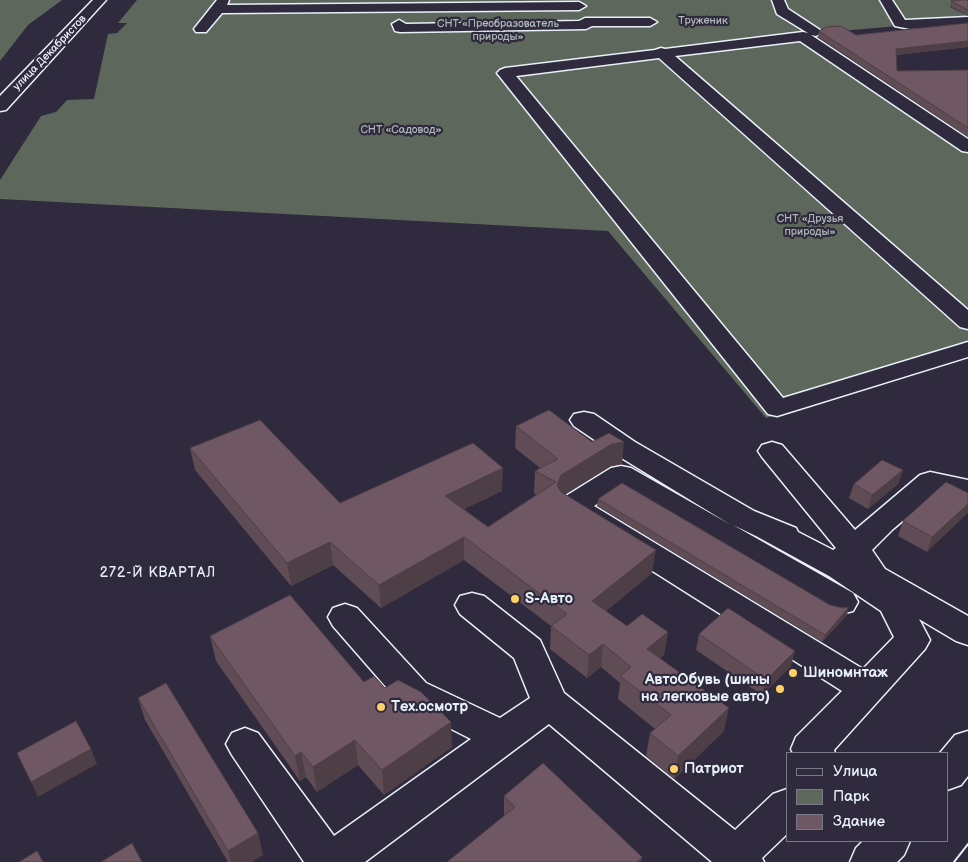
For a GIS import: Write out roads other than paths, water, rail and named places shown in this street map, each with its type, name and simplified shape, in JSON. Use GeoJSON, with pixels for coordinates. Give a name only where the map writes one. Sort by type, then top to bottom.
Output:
{"type":"FeatureCollection","features":[{"type":"Feature","properties":{"kind":"street","name":"улица Декабристов"},"geometry":{"type":"LineString","coordinates":[[0,106],[100,0]]}},
{"type":"Feature","properties":{"kind":"street"},"geometry":{"type":"LineString","coordinates":[[778,0],[782,11],[816,32]]}},
{"type":"Feature","properties":{"kind":"street"},"geometry":{"type":"LineString","coordinates":[[886,0],[900,22],[910,25],[968,21]]}},
{"type":"Feature","properties":{"kind":"street"},"geometry":{"type":"LineString","coordinates":[[201,29],[221,5],[578,3],[591,40]]}},
{"type":"Feature","properties":{"kind":"street"},"geometry":{"type":"LineString","coordinates":[[399,24],[400,28],[650,22]]}},
{"type":"Feature","properties":{"kind":"street"},"geometry":{"type":"LineString","coordinates":[[968,147],[804,36],[505,72],[777,408],[968,348]]}},
{"type":"Feature","properties":{"kind":"street"},"geometry":{"type":"LineString","coordinates":[[661,52],[968,322]]}},
{"type":"Feature","properties":{"kind":"street"},"geometry":{"type":"LineString","coordinates":[[584,420],[625,448],[743,518],[768,529],[840,568],[894,603],[913,640],[810,749],[814,752]]}},
{"type":"Feature","properties":{"kind":"street"},"geometry":{"type":"LineString","coordinates":[[772,450],[848,554],[874,577],[968,632]]}},
{"type":"Feature","properties":{"kind":"street"},"geometry":{"type":"LineString","coordinates":[[841,602],[621,475],[572,506],[867,689]]}},
{"type":"Feature","properties":{"kind":"street"},"geometry":{"type":"LineString","coordinates":[[848,554],[930,482],[968,490]]}},
{"type":"Feature","properties":{"kind":"street"},"geometry":{"type":"LineString","coordinates":[[768,529],[848,554]]}},
{"type":"Feature","properties":{"kind":"street"},"geometry":{"type":"LineString","coordinates":[[472,606],[528,650],[550,703],[739,859],[786,807]]}},
{"type":"Feature","properties":{"kind":"street"},"geometry":{"type":"LineString","coordinates":[[345,617],[413,693],[502,737]]}},
{"type":"Feature","properties":{"kind":"street"},"geometry":{"type":"LineString","coordinates":[[245,744],[330,862],[550,703]]}},
{"type":"Feature","properties":{"kind":"street"},"geometry":{"type":"LineString","coordinates":[[948,772],[968,747]]}},
{"type":"Feature","properties":{"kind":"street"},"geometry":{"type":"LineString","coordinates":[[871,862],[888,842]]}},
{"type":"Feature","properties":{"kind":"tram line"},"geometry":{"type":"LineString","coordinates":[[954,862],[968,844]]}},
{"type":"Feature","properties":{"kind":"place","name":"S-Авто"},"geometry":{"type":"Point","coordinates":[515,599]}},
{"type":"Feature","properties":{"kind":"place","name":"Шиномнтаж"},"geometry":{"type":"Point","coordinates":[793,673]}},
{"type":"Feature","properties":{"kind":"place","name":"АвтоОбувь (шины на легковые авто)"},"geometry":{"type":"Point","coordinates":[780,689]}},
{"type":"Feature","properties":{"kind":"place","name":"Тех.осмотр"},"geometry":{"type":"Point","coordinates":[381,707]}},
{"type":"Feature","properties":{"kind":"place","name":"Патриот"},"geometry":{"type":"Point","coordinates":[674,769]}},
{"type":"Feature","properties":{"kind":"district","name":"272-Й КВАРТАЛ"},"geometry":{"type":"Point","coordinates":[158,573]}},
{"type":"Feature","properties":{"kind":"park label","name":"Труженик"},"geometry":{"type":"Point","coordinates":[703,21]}},
{"type":"Feature","properties":{"kind":"park label","name":"СНТ «Преобразователь природы»"},"geometry":{"type":"Point","coordinates":[498,30]}},
{"type":"Feature","properties":{"kind":"park label","name":"СНТ «Садовод»"},"geometry":{"type":"Point","coordinates":[401,130]}},
{"type":"Feature","properties":{"kind":"park label","name":"СНТ «Друзья природы»"},"geometry":{"type":"Point","coordinates":[810,225]}}]}
